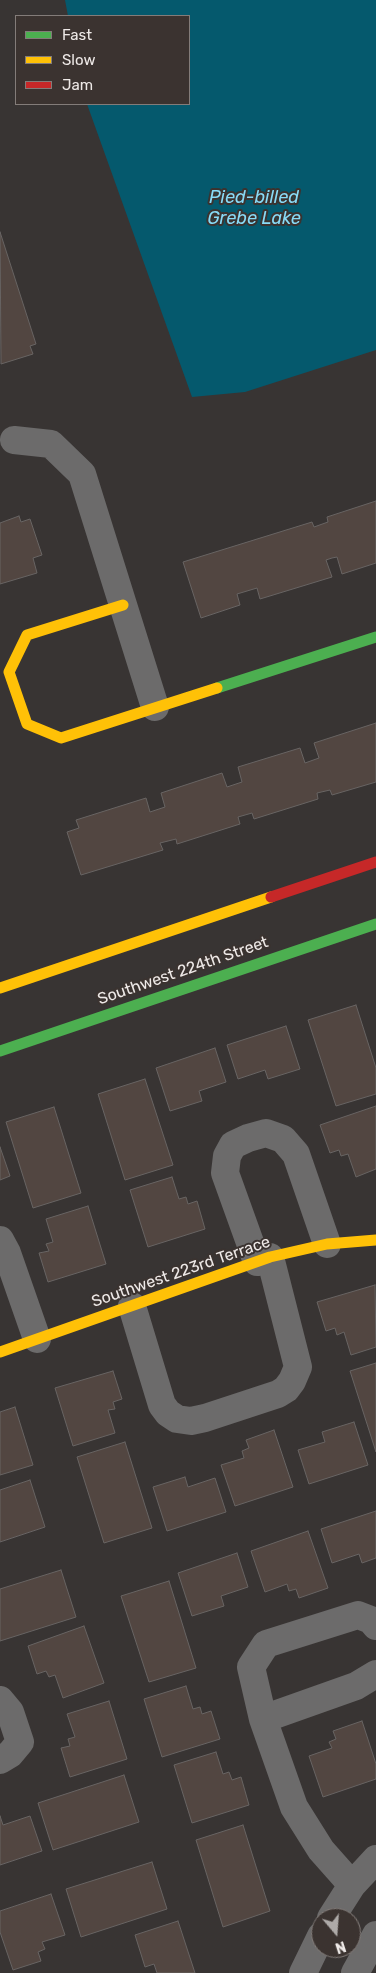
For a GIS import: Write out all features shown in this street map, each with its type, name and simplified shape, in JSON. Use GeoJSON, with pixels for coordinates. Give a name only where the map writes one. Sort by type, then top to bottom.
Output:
{"type":"FeatureCollection","features":[{"type":"Feature","properties":{"kind":"street"},"geometry":{"type":"LineString","coordinates":[[14,440],[51,444],[82,474],[155,707]]}},
{"type":"Feature","properties":{"kind":"street"},"geometry":{"type":"LineString","coordinates":[[123,604],[27,635],[9,672],[27,724],[61,738],[376,637]]}},
{"type":"Feature","properties":{"kind":"street"},"geometry":{"type":"LineString","coordinates":[[0,988],[376,862]]}},
{"type":"Feature","properties":{"kind":"street","name":"Southwest 224th Street"},"geometry":{"type":"LineString","coordinates":[[0,1051],[376,924]]}},
{"type":"Feature","properties":{"kind":"street"},"geometry":{"type":"LineString","coordinates":[[132,1306],[162,1405],[168,1413],[177,1419],[198,1419],[278,1394],[286,1390],[298,1367],[263,1260],[225,1173],[227,1156],[233,1145],[266,1133],[283,1139],[296,1154],[327,1244]]}},
{"type":"Feature","properties":{"kind":"street"},"geometry":{"type":"LineString","coordinates":[[0,1240],[7,1253],[37,1339]]}},
{"type":"Feature","properties":{"kind":"street","name":"Southwest 223rd Terrace"},"geometry":{"type":"LineString","coordinates":[[0,1352],[263,1260],[327,1244],[376,1240]]}},
{"type":"Feature","properties":{"kind":"street"},"geometry":{"type":"LineString","coordinates":[[352,1884],[321,1850],[302,1823],[287,1790],[263,1719],[251,1667],[266,1644],[358,1615],[371,1620],[376,1626]]}},
{"type":"Feature","properties":{"kind":"street"},"geometry":{"type":"LineString","coordinates":[[263,1719],[356,1686],[376,1674]]}},
{"type":"Feature","properties":{"kind":"street"},"geometry":{"type":"LineString","coordinates":[[0,1700],[10,1712],[20,1742],[10,1754],[0,1760]]}},
{"type":"Feature","properties":{"kind":"street"},"geometry":{"type":"LineString","coordinates":[[337,1908],[352,1884],[376,1859]]}},
{"type":"Feature","properties":{"kind":"street"},"geometry":{"type":"LineString","coordinates":[[355,1973],[376,1935]]}},
{"type":"Feature","properties":{"kind":"street"},"geometry":{"type":"LineString","coordinates":[[303,1973],[311,1957]]}},
{"type":"Feature","properties":{"kind":"water","name":"Pied-billed Grebe Lake"},"geometry":{"type":"Polygon","coordinates":[[[65,0],[376,0],[376,350],[245,392],[192,397],[87,105],[190,105],[190,15],[68,15],[65,0]]]}},
{"type":"Feature","properties":{"kind":"building"},"geometry":{"type":"Polygon","coordinates":[[[0,232],[36,344],[30,346],[33,354],[1,364],[0,232]]]}},
{"type":"Feature","properties":{"kind":"building"},"geometry":{"type":"Polygon","coordinates":[[[376,501],[376,563],[342,574],[337,557],[332,558],[326,560],[332,577],[260,599],[257,588],[237,594],[240,605],[201,618],[183,562],[312,522],[314,527],[328,522],[327,517],[376,501]]]}},
{"type":"Feature","properties":{"kind":"building"},"geometry":{"type":"Polygon","coordinates":[[[19,516],[21,522],[30,519],[42,555],[33,558],[37,573],[0,584],[0,523],[19,516]]]}},
{"type":"Feature","properties":{"kind":"building"},"geometry":{"type":"Polygon","coordinates":[[[376,723],[376,782],[332,795],[330,790],[317,793],[318,799],[254,819],[252,813],[238,817],[240,824],[177,844],[176,839],[160,843],[163,850],[81,875],[67,832],[79,828],[76,820],[146,798],[150,812],[165,807],[161,793],[222,773],[227,787],[242,782],[238,767],[300,748],[305,763],[319,758],[314,743],[376,723]]]}},
{"type":"Feature","properties":{"kind":"building"},"geometry":{"type":"Polygon","coordinates":[[[356,1005],[376,1068],[376,1094],[336,1106],[308,1020],[356,1005]]]}},
{"type":"Feature","properties":{"kind":"building"},"geometry":{"type":"Polygon","coordinates":[[[286,1026],[300,1069],[268,1079],[265,1070],[238,1079],[227,1045],[286,1026]]]}},
{"type":"Feature","properties":{"kind":"building"},"geometry":{"type":"Polygon","coordinates":[[[215,1048],[226,1082],[199,1091],[202,1101],[170,1111],[156,1068],[215,1048]]]}},
{"type":"Feature","properties":{"kind":"building"},"geometry":{"type":"Polygon","coordinates":[[[145,1079],[173,1165],[125,1180],[98,1094],[145,1079]]]}},
{"type":"Feature","properties":{"kind":"building"},"geometry":{"type":"Polygon","coordinates":[[[376,1106],[376,1169],[356,1177],[348,1154],[341,1156],[339,1150],[330,1153],[320,1125],[376,1106]]]}},
{"type":"Feature","properties":{"kind":"building"},"geometry":{"type":"Polygon","coordinates":[[[54,1107],[81,1193],[33,1208],[6,1122],[54,1107]]]}},
{"type":"Feature","properties":{"kind":"building"},"geometry":{"type":"Polygon","coordinates":[[[0,1147],[10,1176],[0,1180],[0,1147]]]}},
{"type":"Feature","properties":{"kind":"building"},"geometry":{"type":"Polygon","coordinates":[[[172,1177],[179,1199],[186,1197],[188,1204],[197,1201],[205,1229],[148,1247],[130,1190],[172,1177]]]}},
{"type":"Feature","properties":{"kind":"building"},"geometry":{"type":"Polygon","coordinates":[[[88,1206],[106,1264],[48,1282],[39,1253],[49,1251],[46,1244],[53,1242],[46,1219],[88,1206]]]}},
{"type":"Feature","properties":{"kind":"building"},"geometry":{"type":"Polygon","coordinates":[[[375,1285],[376,1347],[351,1355],[344,1332],[337,1335],[335,1328],[326,1331],[317,1302],[375,1285]]]}},
{"type":"Feature","properties":{"kind":"building"},"geometry":{"type":"Polygon","coordinates":[[[376,1363],[376,1452],[350,1371],[376,1363]]]}},
{"type":"Feature","properties":{"kind":"building"},"geometry":{"type":"Polygon","coordinates":[[[113,1371],[122,1399],[113,1402],[115,1409],[108,1410],[115,1433],[73,1446],[55,1388],[113,1371]]]}},
{"type":"Feature","properties":{"kind":"building"},"geometry":{"type":"Polygon","coordinates":[[[15,1407],[33,1465],[0,1475],[0,1412],[15,1407]]]}},
{"type":"Feature","properties":{"kind":"building"},"geometry":{"type":"Polygon","coordinates":[[[354,1422],[368,1465],[309,1484],[298,1450],[325,1442],[322,1432],[354,1422]]]}},
{"type":"Feature","properties":{"kind":"building"},"geometry":{"type":"Polygon","coordinates":[[[274,1430],[293,1487],[235,1506],[221,1465],[244,1458],[242,1451],[249,1448],[246,1440],[274,1430]]]}},
{"type":"Feature","properties":{"kind":"building"},"geometry":{"type":"Polygon","coordinates":[[[125,1442],[152,1528],[104,1543],[77,1457],[125,1442]]]}},
{"type":"Feature","properties":{"kind":"building"},"geometry":{"type":"Polygon","coordinates":[[[185,1477],[188,1487],[215,1478],[226,1512],[167,1531],[153,1487],[185,1477]]]}},
{"type":"Feature","properties":{"kind":"building"},"geometry":{"type":"Polygon","coordinates":[[[30,1480],[45,1527],[0,1542],[0,1490],[30,1480]]]}},
{"type":"Feature","properties":{"kind":"building"},"geometry":{"type":"Polygon","coordinates":[[[376,1511],[376,1558],[362,1563],[359,1554],[332,1563],[321,1529],[376,1511]]]}},
{"type":"Feature","properties":{"kind":"building"},"geometry":{"type":"Polygon","coordinates":[[[308,1531],[328,1588],[299,1598],[296,1589],[289,1591],[287,1584],[265,1592],[251,1551],[308,1531]]]}},
{"type":"Feature","properties":{"kind":"building"},"geometry":{"type":"Polygon","coordinates":[[[237,1553],[248,1587],[221,1596],[224,1606],[192,1616],[178,1573],[237,1553]]]}},
{"type":"Feature","properties":{"kind":"building"},"geometry":{"type":"Polygon","coordinates":[[[61,1570],[76,1617],[0,1641],[0,1589],[61,1570]]]}},
{"type":"Feature","properties":{"kind":"building"},"geometry":{"type":"Polygon","coordinates":[[[169,1581],[196,1668],[149,1682],[121,1596],[169,1581]]]}},
{"type":"Feature","properties":{"kind":"building"},"geometry":{"type":"Polygon","coordinates":[[[84,1626],[104,1683],[63,1698],[55,1675],[49,1677],[46,1671],[37,1674],[28,1646],[84,1626]]]}},
{"type":"Feature","properties":{"kind":"building"},"geometry":{"type":"Polygon","coordinates":[[[186,1686],[193,1709],[200,1707],[202,1714],[211,1711],[220,1739],[162,1757],[144,1699],[186,1686]]]}},
{"type":"Feature","properties":{"kind":"building"},"geometry":{"type":"Polygon","coordinates":[[[109,1701],[127,1759],[70,1777],[61,1748],[70,1746],[68,1739],[75,1737],[67,1714],[109,1701]]]}},
{"type":"Feature","properties":{"kind":"building"},"geometry":{"type":"Polygon","coordinates":[[[362,1721],[376,1764],[376,1779],[323,1797],[309,1756],[332,1748],[329,1742],[336,1739],[333,1731],[362,1721]]]}},
{"type":"Feature","properties":{"kind":"building"},"geometry":{"type":"Polygon","coordinates":[[[216,1752],[223,1774],[229,1772],[232,1780],[241,1777],[249,1805],[192,1823],[174,1765],[216,1752]]]}},
{"type":"Feature","properties":{"kind":"building"},"geometry":{"type":"Polygon","coordinates":[[[124,1775],[139,1822],[53,1850],[38,1803],[124,1775]]]}},
{"type":"Feature","properties":{"kind":"building"},"geometry":{"type":"Polygon","coordinates":[[[0,1816],[3,1825],[30,1816],[42,1851],[0,1865],[0,1816]]]}},
{"type":"Feature","properties":{"kind":"building"},"geometry":{"type":"Polygon","coordinates":[[[243,1825],[270,1911],[223,1927],[196,1840],[243,1825]]]}},
{"type":"Feature","properties":{"kind":"building"},"geometry":{"type":"Polygon","coordinates":[[[152,1862],[167,1909],[81,1937],[66,1889],[152,1862]]]}},
{"type":"Feature","properties":{"kind":"building"},"geometry":{"type":"Polygon","coordinates":[[[51,1894],[65,1935],[42,1942],[45,1949],[38,1952],[41,1961],[13,1970],[0,1932],[0,1911],[51,1894]]]}},
{"type":"Feature","properties":{"kind":"building"},"geometry":{"type":"Polygon","coordinates":[[[178,1921],[195,1973],[157,1973],[154,1964],[145,1967],[135,1935],[178,1921]]]}},
{"type":"Feature","properties":{"kind":"traffic: fast"},"geometry":{"type":"LineString","coordinates":[[217,688],[376,637]]}},
{"type":"Feature","properties":{"kind":"traffic: fast"},"geometry":{"type":"LineString","coordinates":[[0,1051],[376,924]]}},
{"type":"Feature","properties":{"kind":"traffic: slow"},"geometry":{"type":"LineString","coordinates":[[123,605],[27,635],[9,672],[27,724],[61,738],[217,688]]}},
{"type":"Feature","properties":{"kind":"traffic: slow"},"geometry":{"type":"LineString","coordinates":[[0,988],[271,897]]}},
{"type":"Feature","properties":{"kind":"traffic: slow"},"geometry":{"type":"LineString","coordinates":[[0,1352],[270,1257],[327,1244],[376,1240]]}},
{"type":"Feature","properties":{"kind":"traffic: jam"},"geometry":{"type":"LineString","coordinates":[[271,897],[376,862]]}}]}
